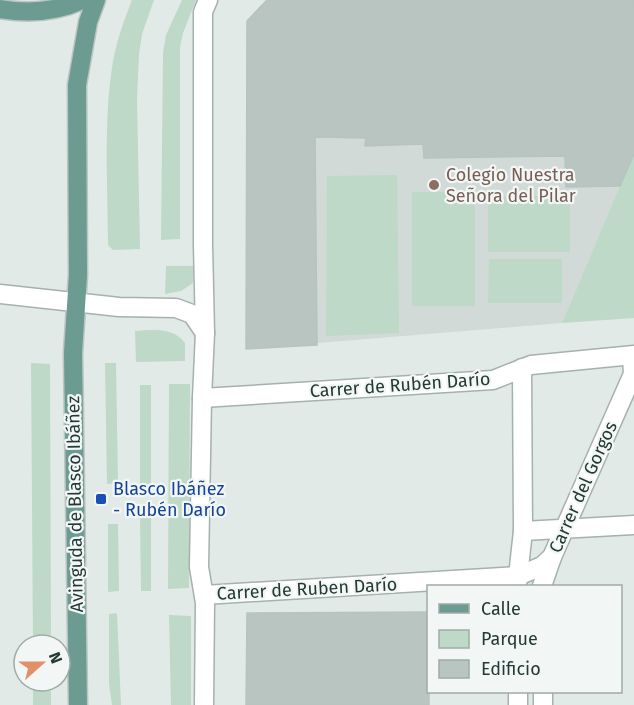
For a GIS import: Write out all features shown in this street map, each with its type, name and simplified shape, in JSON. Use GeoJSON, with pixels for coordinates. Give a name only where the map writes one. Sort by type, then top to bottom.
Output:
{"type":"FeatureCollection","features":[{"type":"Feature","properties":{"kind":"main road"},"geometry":{"type":"LineString","coordinates":[[0,9],[42,12],[82,0]]}},
{"type":"Feature","properties":{"kind":"main road","name":"Avinguda de Blasco Ibáñez"},"geometry":{"type":"LineString","coordinates":[[78,705],[73,353],[77,303],[77,85],[88,22],[96,0]]}},
{"type":"Feature","properties":{"kind":"street"},"geometry":{"type":"LineString","coordinates":[[204,705],[206,603],[199,567],[205,333],[203,12],[208,0]]}},
{"type":"Feature","properties":{"kind":"street"},"geometry":{"type":"LineString","coordinates":[[0,294],[119,307],[176,308],[192,314],[205,333]]}},
{"type":"Feature","properties":{"kind":"street","name":"Carrer de Rubén Darío"},"geometry":{"type":"LineString","coordinates":[[202,398],[492,380],[531,365],[633,356]]}},
{"type":"Feature","properties":{"kind":"street","name":"Carrer del Gorgos"},"geometry":{"type":"LineString","coordinates":[[542,585],[552,557],[633,374],[633,356]]}},
{"type":"Feature","properties":{"kind":"street","name":"Carrer del Gorgos"},"geometry":{"type":"LineString","coordinates":[[517,581],[523,531],[522,368]]}},
{"type":"Feature","properties":{"kind":"street"},"geometry":{"type":"LineString","coordinates":[[523,531],[634,525]]}},
{"type":"Feature","properties":{"kind":"street"},"geometry":{"type":"LineString","coordinates":[[517,581],[552,557]]}},
{"type":"Feature","properties":{"kind":"street","name":"Carrer de Ruben Darío"},"geometry":{"type":"LineString","coordinates":[[428,585],[517,581]]}},
{"type":"Feature","properties":{"kind":"street","name":"Carrer de Ruben Darío"},"geometry":{"type":"LineString","coordinates":[[204,595],[427,585]]}},
{"type":"Feature","properties":{"kind":"shaded area","name":"Colegio Nuestra Señora del Pilar"},"geometry":{"type":"Polygon","coordinates":[[[267,0],[634,154],[562,323],[246,349],[247,21],[267,0]]]}},
{"type":"Feature","properties":{"kind":"green space"},"geometry":{"type":"Polygon","coordinates":[[[132,0],[154,0],[142,34],[139,54],[137,99],[140,249],[113,250],[108,245],[108,107],[115,53],[132,0]]]}},
{"type":"Feature","properties":{"kind":"green space"},"geometry":{"type":"Polygon","coordinates":[[[182,0],[196,0],[180,47],[180,239],[161,240],[163,53],[166,35],[182,0]]]}},
{"type":"Feature","properties":{"kind":"green space"},"geometry":{"type":"Polygon","coordinates":[[[634,153],[634,318],[562,323],[634,153]]]}},
{"type":"Feature","properties":{"kind":"green space"},"geometry":{"type":"Polygon","coordinates":[[[397,175],[399,333],[326,336],[327,176],[397,175]]]}},
{"type":"Feature","properties":{"kind":"green space"},"geometry":{"type":"Polygon","coordinates":[[[412,192],[475,192],[475,306],[412,306],[412,192]]]}},
{"type":"Feature","properties":{"kind":"green space"},"geometry":{"type":"Polygon","coordinates":[[[488,196],[570,196],[570,252],[488,252],[488,196]]]}},
{"type":"Feature","properties":{"kind":"green space"},"geometry":{"type":"Polygon","coordinates":[[[489,259],[562,259],[562,303],[488,303],[489,259]]]}},
{"type":"Feature","properties":{"kind":"green space"},"geometry":{"type":"Polygon","coordinates":[[[166,266],[194,266],[193,283],[181,291],[165,294],[166,266]]]}},
{"type":"Feature","properties":{"kind":"green space"},"geometry":{"type":"Polygon","coordinates":[[[149,330],[175,334],[185,343],[185,361],[136,362],[135,331],[149,330]]]}},
{"type":"Feature","properties":{"kind":"green space"},"geometry":{"type":"Polygon","coordinates":[[[31,363],[50,364],[51,633],[33,633],[31,363]]]}},
{"type":"Feature","properties":{"kind":"green space"},"geometry":{"type":"Polygon","coordinates":[[[105,363],[116,363],[118,483],[107,484],[105,363]]]}},
{"type":"Feature","properties":{"kind":"green space"},"geometry":{"type":"Polygon","coordinates":[[[169,384],[190,384],[189,588],[168,589],[169,384]]]}},
{"type":"Feature","properties":{"kind":"green space"},"geometry":{"type":"Polygon","coordinates":[[[140,385],[151,385],[151,490],[140,490],[140,385]]]}},
{"type":"Feature","properties":{"kind":"green space"},"geometry":{"type":"Polygon","coordinates":[[[140,516],[151,516],[151,591],[141,591],[140,516]]]}},
{"type":"Feature","properties":{"kind":"green space"},"geometry":{"type":"Polygon","coordinates":[[[108,524],[118,524],[119,591],[108,592],[108,524]]]}},
{"type":"Feature","properties":{"kind":"green space"},"geometry":{"type":"Polygon","coordinates":[[[117,613],[121,705],[112,705],[109,684],[109,614],[117,613]]]}},
{"type":"Feature","properties":{"kind":"green space"},"geometry":{"type":"Polygon","coordinates":[[[169,615],[191,616],[191,705],[171,705],[169,615]]]}},
{"type":"Feature","properties":{"kind":"green space"},"geometry":{"type":"Polygon","coordinates":[[[33,693],[51,693],[51,705],[33,705],[33,693]]]}},
{"type":"Feature","properties":{"kind":"building","name":"Colegio Nuestra Señora del Pilar"},"geometry":{"type":"Polygon","coordinates":[[[267,0],[634,0],[634,154],[620,186],[566,187],[565,156],[424,158],[423,144],[365,146],[366,138],[315,137],[317,345],[246,349],[247,21],[267,0]]]}},
{"type":"Feature","properties":{"kind":"building"},"geometry":{"type":"Polygon","coordinates":[[[427,612],[429,705],[246,705],[247,613],[427,612]]]}},
{"type":"Feature","properties":{"kind":"place","name":"Colegio Nuestra Señora del Pilar"},"geometry":{"type":"Point","coordinates":[434,185]}},
{"type":"Feature","properties":{"kind":"place","name":"Blasco Ibáñez - Rubén Darío"},"geometry":{"type":"Point","coordinates":[101,499]}}]}
